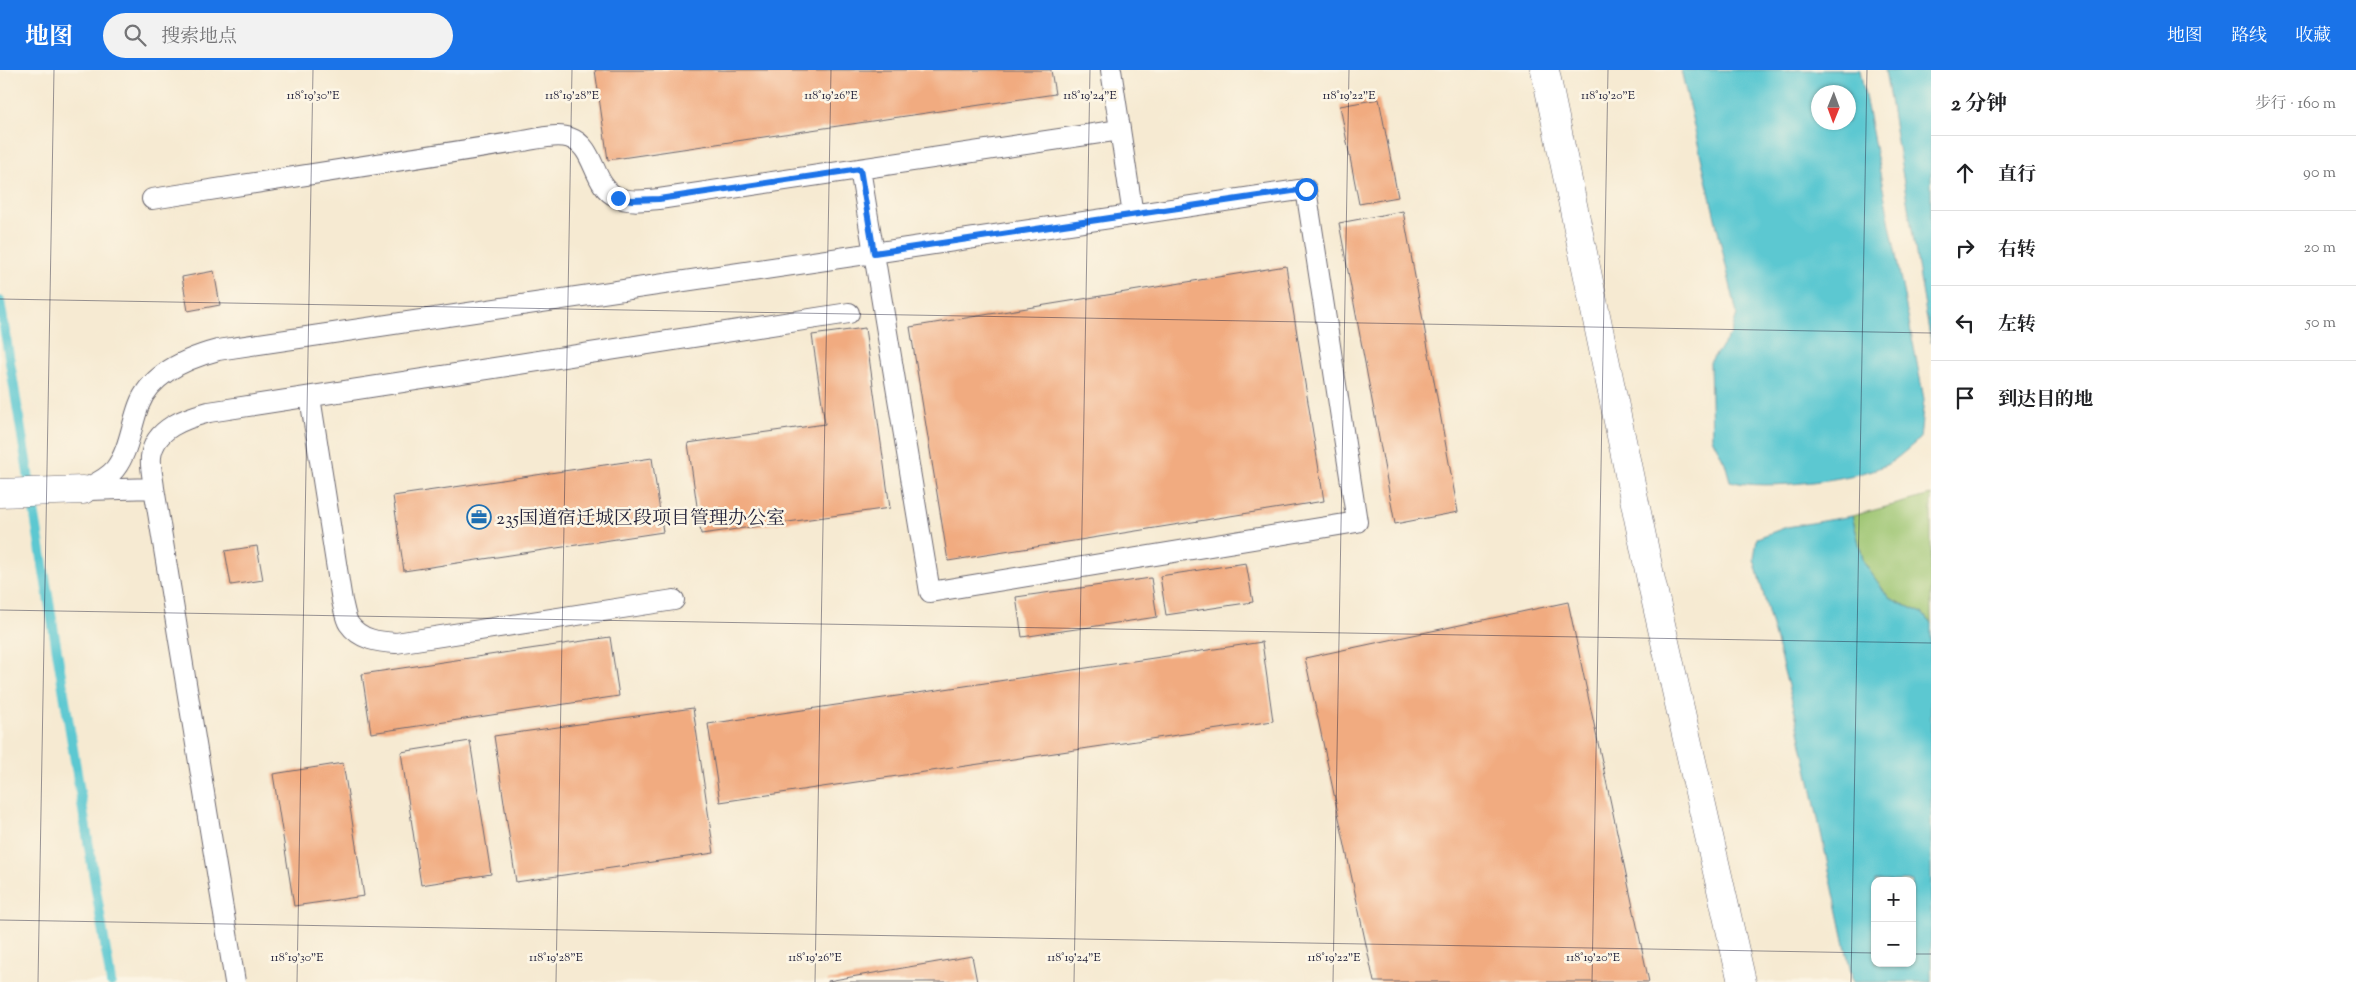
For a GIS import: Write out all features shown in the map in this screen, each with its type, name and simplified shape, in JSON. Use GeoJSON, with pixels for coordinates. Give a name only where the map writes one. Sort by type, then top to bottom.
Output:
{"type":"FeatureCollection","features":[{"type":"Feature","properties":{"kind":"street"},"geometry":{"type":"LineString","coordinates":[[1545,70],[1651,580],[1742,982]]}},
{"type":"Feature","properties":{"kind":"street"},"geometry":{"type":"LineString","coordinates":[[0,493],[83,490]]}},
{"type":"Feature","properties":{"kind":"lane"},"geometry":{"type":"LineString","coordinates":[[1111,70],[1133,215]]}},
{"type":"Feature","properties":{"kind":"lane"},"geometry":{"type":"LineString","coordinates":[[152,199],[551,138],[569,137],[582,145],[606,191],[618,198],[632,200],[659,199],[1120,130]]}},
{"type":"Feature","properties":{"kind":"lane"},"geometry":{"type":"LineString","coordinates":[[83,490],[105,478],[114,470],[127,444],[140,403],[158,379],[175,366],[193,357],[218,350],[874,253],[1133,215],[1306,189],[1357,522],[930,592],[874,253],[860,169]]}},
{"type":"Feature","properties":{"kind":"lane"},"geometry":{"type":"LineString","coordinates":[[235,982],[154,488],[151,456],[162,435],[170,426],[209,412],[849,313]]}},
{"type":"Feature","properties":{"kind":"lane"},"geometry":{"type":"LineString","coordinates":[[310,397],[342,601],[349,624],[363,636],[379,642],[396,643],[674,600]]}},
{"type":"Feature","properties":{"kind":"lane"},"geometry":{"type":"LineString","coordinates":[[83,490],[154,488]]}},
{"type":"Feature","properties":{"kind":"green space"},"geometry":{"type":"Polygon","coordinates":[[[1931,495],[1931,624],[1922,613],[1889,598],[1864,563],[1852,516],[1931,495]]]}},
{"type":"Feature","properties":{"kind":"water"},"geometry":{"type":"Polygon","coordinates":[[[1681,70],[1860,70],[1924,399],[1920,439],[1886,465],[1853,475],[1786,484],[1745,484],[1730,481],[1725,463],[1712,438],[1710,362],[1731,334],[1737,314],[1681,70]]]}},
{"type":"Feature","properties":{"kind":"water"},"geometry":{"type":"Polygon","coordinates":[[[1885,70],[1931,70],[1931,343],[1885,70]]]}},
{"type":"Feature","properties":{"kind":"water"},"geometry":{"type":"Polygon","coordinates":[[[1852,516],[1864,563],[1889,598],[1922,613],[1931,624],[1931,982],[1853,982],[1795,712],[1754,559],[1757,538],[1787,527],[1852,516]]]}},
{"type":"Feature","properties":{"kind":"building"},"geometry":{"type":"Polygon","coordinates":[[[595,70],[1051,70],[1055,94],[608,160],[595,70]]]}},
{"type":"Feature","properties":{"kind":"building"},"geometry":{"type":"Polygon","coordinates":[[[1379,99],[1398,197],[1359,204],[1340,106],[1379,99]]]}},
{"type":"Feature","properties":{"kind":"building"},"geometry":{"type":"Polygon","coordinates":[[[1403,211],[1458,512],[1395,524],[1339,223],[1403,211]]]}},
{"type":"Feature","properties":{"kind":"building"},"geometry":{"type":"Polygon","coordinates":[[[1286,266],[1324,501],[948,561],[910,327],[1286,266]]]}},
{"type":"Feature","properties":{"kind":"building"},"geometry":{"type":"Polygon","coordinates":[[[214,271],[220,305],[188,311],[182,277],[214,271]]]}},
{"type":"Feature","properties":{"kind":"building"},"geometry":{"type":"Polygon","coordinates":[[[865,328],[890,508],[701,534],[688,443],[825,424],[812,335],[865,328]]]}},
{"type":"Feature","properties":{"kind":"building"},"geometry":{"type":"Polygon","coordinates":[[[652,458],[663,532],[404,571],[393,496],[652,458]]]}},
{"type":"Feature","properties":{"kind":"building"},"geometry":{"type":"Polygon","coordinates":[[[257,546],[263,580],[231,585],[225,551],[257,546]]]}},
{"type":"Feature","properties":{"kind":"building"},"geometry":{"type":"Polygon","coordinates":[[[1246,563],[1253,602],[1166,615],[1160,576],[1246,563]]]}},
{"type":"Feature","properties":{"kind":"building"},"geometry":{"type":"Polygon","coordinates":[[[1151,578],[1157,617],[1022,637],[1016,597],[1151,578]]]}},
{"type":"Feature","properties":{"kind":"building"},"geometry":{"type":"Polygon","coordinates":[[[1568,602],[1649,982],[1374,982],[1305,658],[1568,602]]]}},
{"type":"Feature","properties":{"kind":"building"},"geometry":{"type":"Polygon","coordinates":[[[610,637],[619,696],[371,733],[362,674],[610,637]]]}},
{"type":"Feature","properties":{"kind":"building"},"geometry":{"type":"Polygon","coordinates":[[[1262,642],[1273,721],[720,802],[708,724],[1262,642]]]}},
{"type":"Feature","properties":{"kind":"building"},"geometry":{"type":"Polygon","coordinates":[[[693,708],[714,853],[516,882],[494,736],[693,708]]]}},
{"type":"Feature","properties":{"kind":"building"},"geometry":{"type":"Polygon","coordinates":[[[470,741],[491,874],[421,885],[401,752],[470,741]]]}},
{"type":"Feature","properties":{"kind":"building"},"geometry":{"type":"Polygon","coordinates":[[[343,763],[364,896],[294,906],[273,774],[343,763]]]}},
{"type":"Feature","properties":{"kind":"building"},"geometry":{"type":"Polygon","coordinates":[[[972,956],[977,982],[828,982],[828,981],[972,956]]]}},
{"type":"Feature","properties":{"kind":"waterway"},"geometry":{"type":"LineString","coordinates":[[0,301],[111,982]]}},
{"type":"Feature","properties":{"kind":"place","name":"235国道宿迁城区段项目管理办公室"},"geometry":{"type":"Point","coordinates":[479,517]}},
{"type":"Feature","properties":{"kind":"route"},"geometry":{"type":"LineString","coordinates":[[618,198],[632,200],[659,199],[860,169],[874,253],[1306,189]]}}]}
